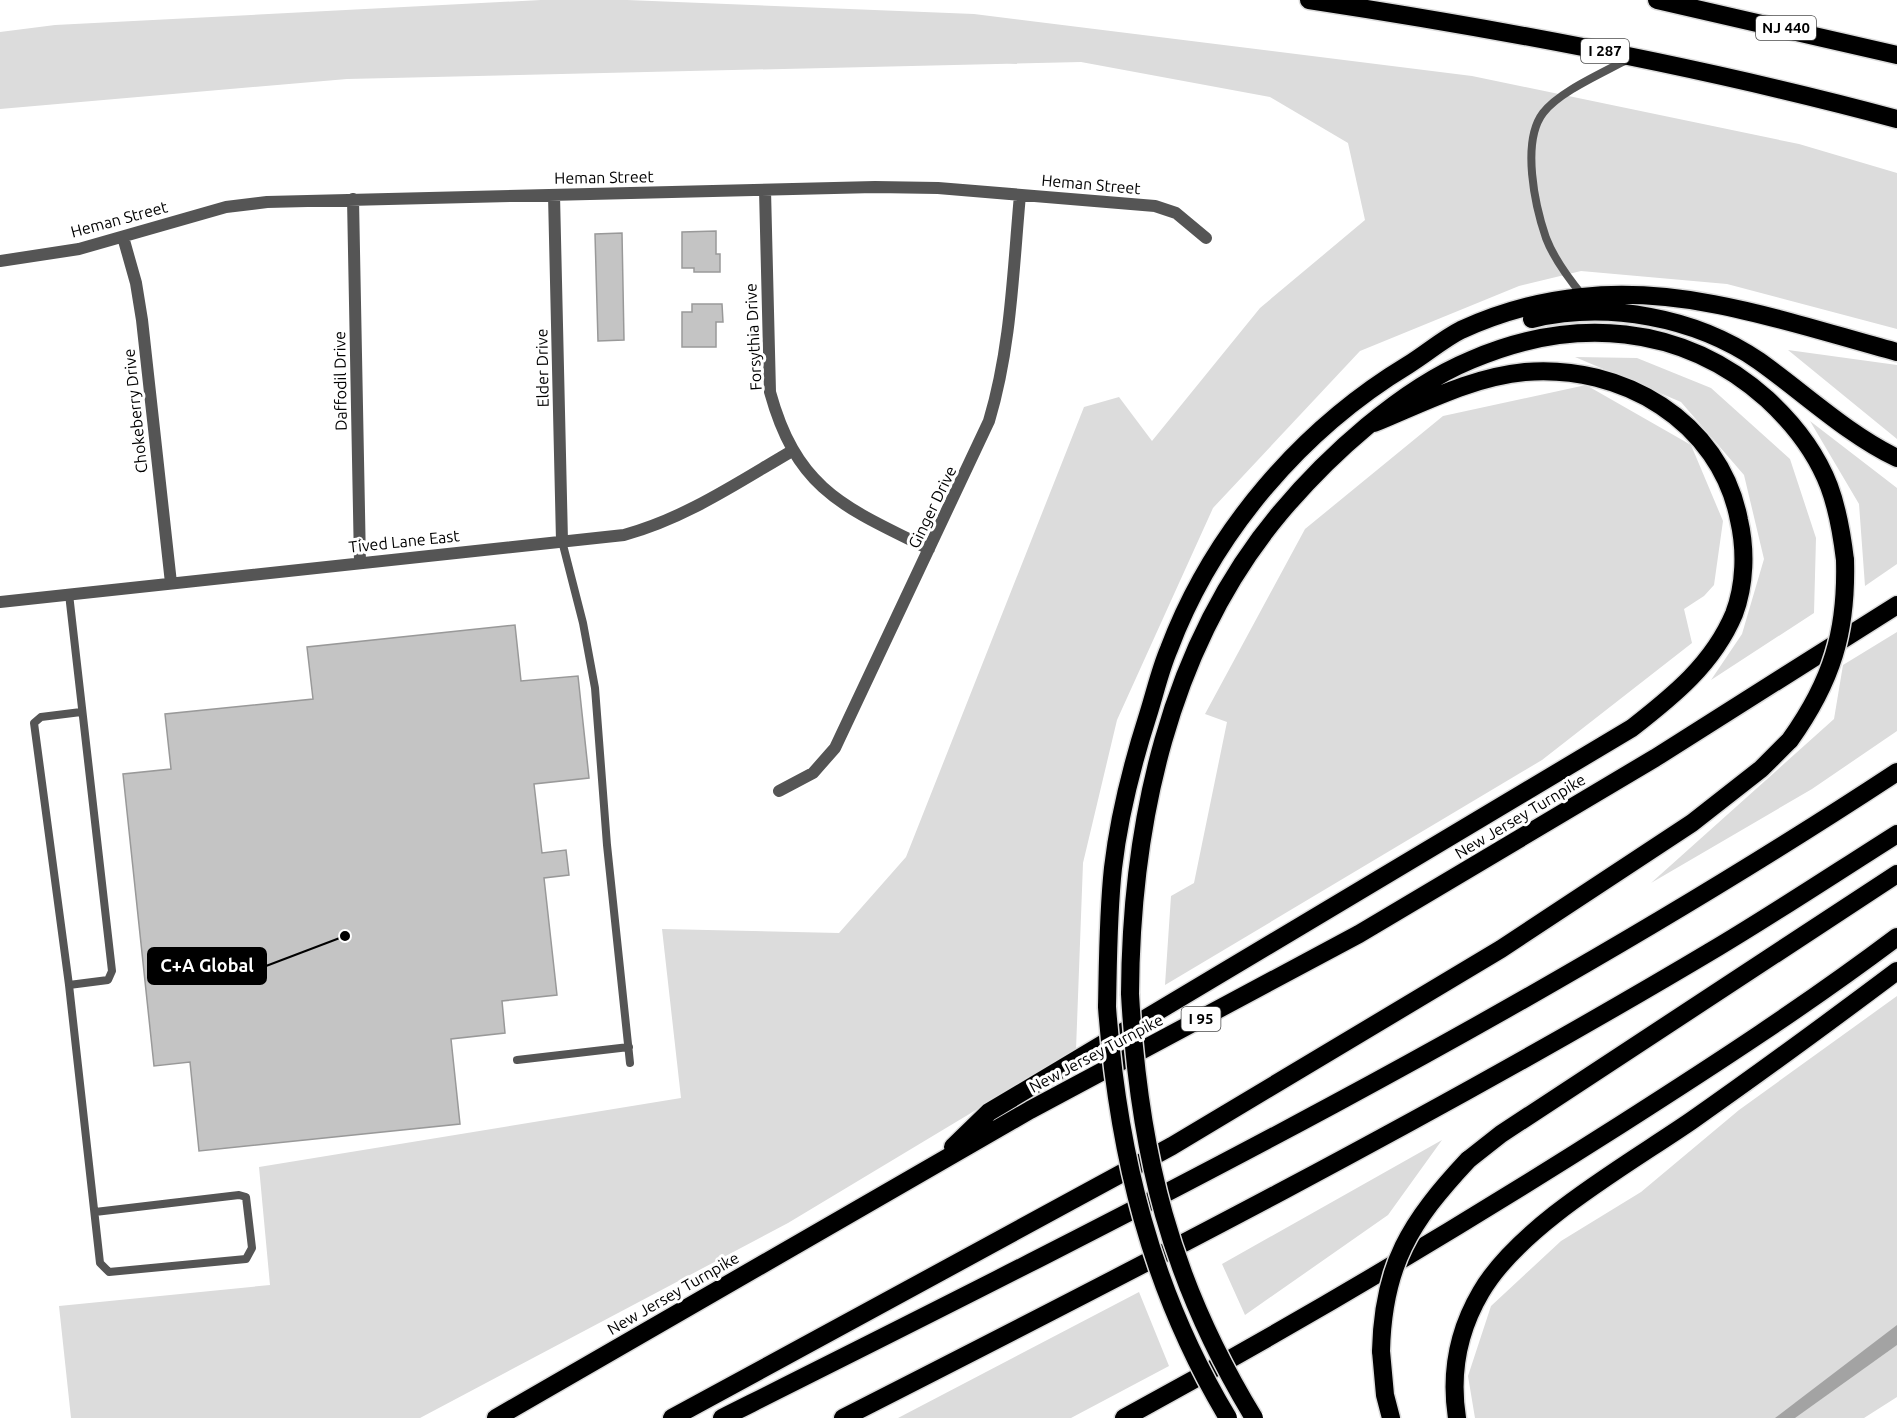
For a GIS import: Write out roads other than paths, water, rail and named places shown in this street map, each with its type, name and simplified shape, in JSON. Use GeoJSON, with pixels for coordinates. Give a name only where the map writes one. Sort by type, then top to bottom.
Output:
{"type":"FeatureCollection","features":[{"type":"Feature","properties":{"kind":"highway","name":"I 287"},"geometry":{"type":"LineString","coordinates":[[1310,0],[1633,56],[1767,85],[1897,119]]}},
{"type":"Feature","properties":{"kind":"highway","name":"NJ 440"},"geometry":{"type":"LineString","coordinates":[[1657,0],[1897,55]]}},
{"type":"Feature","properties":{"kind":"highway"},"geometry":{"type":"LineString","coordinates":[[1228,1418],[1182,1332],[1142,1224],[1117,1114],[1107,1006],[1108,931],[1113,866],[1123,805],[1168,650],[1187,608],[1222,546],[1251,505],[1292,457],[1340,413],[1388,377],[1459,331],[1503,315],[1583,297],[1632,295],[1729,306],[1897,352]]}},
{"type":"Feature","properties":{"kind":"highway"},"geometry":{"type":"LineString","coordinates":[[1439,346],[1549,315],[1601,313],[1664,320],[1722,340],[1742,350],[1897,458]]}},
{"type":"Feature","properties":{"kind":"highway"},"geometry":{"type":"LineString","coordinates":[[672,1418],[1172,1146],[1501,950],[1692,823],[1761,769],[1791,740],[1812,709],[1830,671],[1842,633],[1846,597],[1845,560],[1840,521],[1828,485],[1810,449],[1784,414],[1751,385],[1712,360],[1650,337],[1591,332],[1553,336],[1514,345],[1470,360],[1433,379],[1397,401],[1324,465],[1278,515],[1242,566],[1211,620],[1192,660],[1168,724],[1145,809],[1130,932],[1130,994],[1140,1111],[1164,1217],[1202,1322],[1229,1377],[1254,1418]]}},
{"type":"Feature","properties":{"kind":"highway"},"geometry":{"type":"LineString","coordinates":[[933,1166],[989,1112],[1632,728],[1671,698],[1697,672],[1718,646],[1734,613],[1743,573],[1743,536],[1736,502],[1720,466],[1700,438],[1674,412],[1640,392],[1603,379],[1563,373],[1525,372],[1479,381],[1374,423]]}},
{"type":"Feature","properties":{"kind":"highway","name":"New Jersey Turnpike"},"geometry":{"type":"LineString","coordinates":[[496,1418],[1030,1110],[1359,934],[1655,758],[1897,605]]}},
{"type":"Feature","properties":{"kind":"highway"},"geometry":{"type":"LineString","coordinates":[[722,1418],[1075,1241],[1299,1124],[1516,1004],[1628,938],[1897,772]]}},
{"type":"Feature","properties":{"kind":"highway"},"geometry":{"type":"LineString","coordinates":[[843,1418],[1255,1205],[1544,1048],[1720,946],[1897,834]]}},
{"type":"Feature","properties":{"kind":"highway"},"geometry":{"type":"LineString","coordinates":[[1391,1418],[1385,1395],[1381,1352],[1384,1304],[1391,1275],[1408,1233],[1434,1197],[1468,1160],[1501,1134],[1897,874]]}},
{"type":"Feature","properties":{"kind":"highway"},"geometry":{"type":"LineString","coordinates":[[1124,1418],[1353,1290],[1557,1165],[1713,1065],[1897,937]]}},
{"type":"Feature","properties":{"kind":"highway"},"geometry":{"type":"LineString","coordinates":[[1457,1418],[1454,1377],[1460,1335],[1482,1290],[1510,1255],[1544,1224],[1584,1194],[1718,1102],[1897,971]]}},
{"type":"Feature","properties":{"kind":"street","name":"Heman Street"},"geometry":{"type":"LineString","coordinates":[[0,261],[79,249],[226,207],[267,202],[765,190],[927,188],[1155,206],[1176,213],[1206,238]]}},
{"type":"Feature","properties":{"kind":"street","name":"Forsythia Drive"},"geometry":{"type":"LineString","coordinates":[[765,190],[770,392],[778,421],[792,451],[811,478],[833,498],[858,514],[929,549]]}},
{"type":"Feature","properties":{"kind":"street","name":"Elder Drive"},"geometry":{"type":"LineString","coordinates":[[554,195],[562,541]]}},
{"type":"Feature","properties":{"kind":"street","name":"Ginger Drive"},"geometry":{"type":"LineString","coordinates":[[779,790],[813,773],[835,748],[981,440],[1001,381],[1020,195]]}},
{"type":"Feature","properties":{"kind":"street","name":"Daffodil Drive"},"geometry":{"type":"LineString","coordinates":[[352,199],[360,562]]}},
{"type":"Feature","properties":{"kind":"street","name":"Chokeberry Drive"},"geometry":{"type":"LineString","coordinates":[[123,237],[136,283],[142,320],[171,583]]}},
{"type":"Feature","properties":{"kind":"street","name":"Tived Lane East"},"geometry":{"type":"LineString","coordinates":[[0,602],[624,535],[659,525],[691,511],[792,451]]}},
{"type":"Feature","properties":{"kind":"lane"},"geometry":{"type":"LineString","coordinates":[[1583,297],[1558,261],[1546,238],[1533,178],[1530,146],[1543,112],[1572,91],[1633,56]]}},
{"type":"Feature","properties":{"kind":"lane"},"geometry":{"type":"LineString","coordinates":[[562,541],[583,623],[595,688],[607,845],[630,1063]]}},
{"type":"Feature","properties":{"kind":"lane"},"geometry":{"type":"LineString","coordinates":[[69,594],[112,971],[108,980],[69,985]]}},
{"type":"Feature","properties":{"kind":"lane"},"geometry":{"type":"LineString","coordinates":[[81,712],[41,717],[34,723],[69,985],[100,1263],[109,1272],[246,1259],[252,1248],[246,1197],[239,1195],[95,1212]]}},
{"type":"Feature","properties":{"kind":"lane"},"geometry":{"type":"LineString","coordinates":[[517,1060],[629,1047]]}},
{"type":"Feature","properties":{"kind":"place","name":"C+A Global"},"geometry":{"type":"Point","coordinates":[345,936]}}]}
